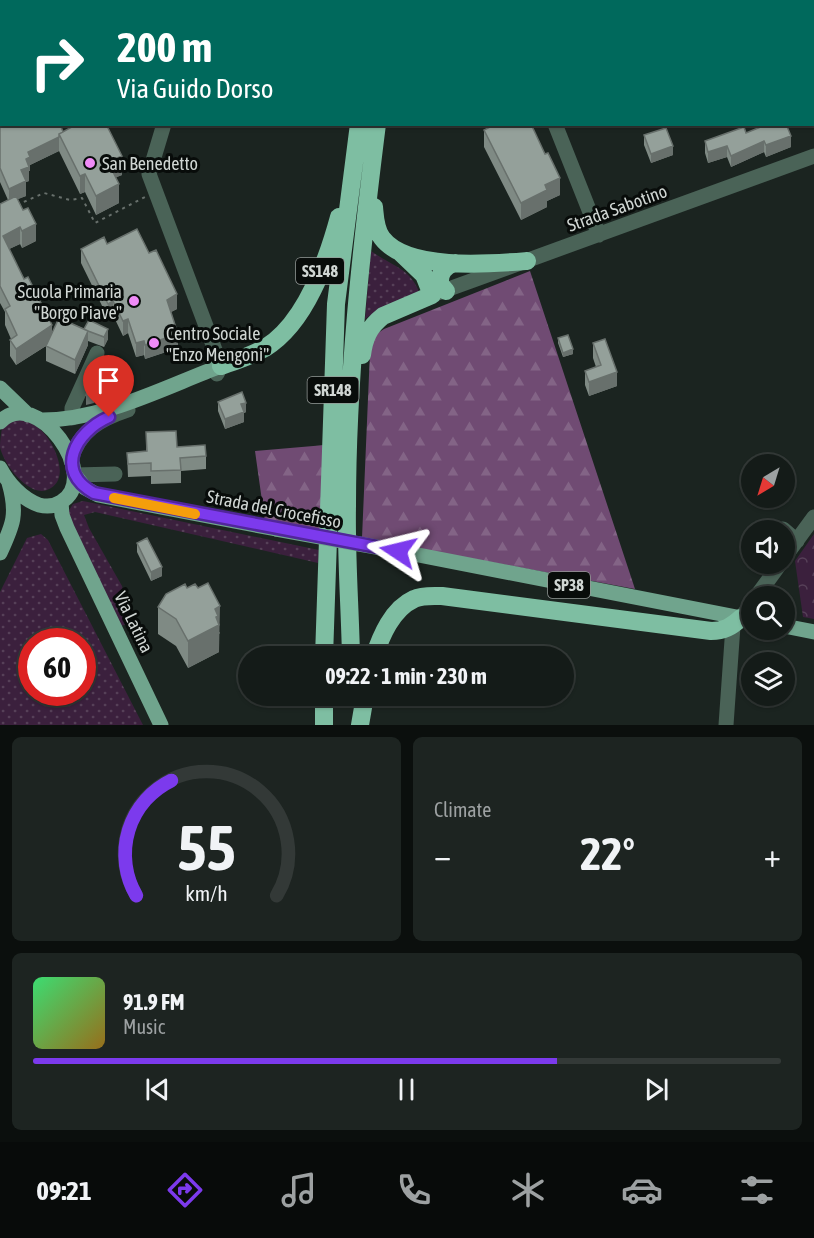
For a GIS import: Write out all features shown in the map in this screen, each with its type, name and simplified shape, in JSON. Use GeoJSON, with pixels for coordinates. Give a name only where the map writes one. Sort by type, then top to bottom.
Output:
{"type":"FeatureCollection","features":[{"type":"Feature","properties":{"kind":"highway","name":"SR148"},"geometry":{"type":"LineString","coordinates":[[351,646],[346,508],[349,429],[357,297],[377,126]]}},
{"type":"Feature","properties":{"kind":"highway","name":"SR148"},"geometry":{"type":"LineString","coordinates":[[324,646],[336,304],[358,129]]}},
{"type":"Feature","properties":{"kind":"highway","name":"SS148"},"geometry":{"type":"LineString","coordinates":[[221,366],[256,353],[271,344],[292,323],[304,305],[316,282],[339,220],[358,129]]}},
{"type":"Feature","properties":{"kind":"highway"},"geometry":{"type":"LineString","coordinates":[[371,172],[377,228],[388,244],[424,275],[439,293]]}},
{"type":"Feature","properties":{"kind":"highway"},"geometry":{"type":"LineString","coordinates":[[401,253],[420,258],[473,265],[527,261]]}},
{"type":"Feature","properties":{"kind":"highway"},"geometry":{"type":"LineString","coordinates":[[439,293],[441,272],[447,266],[455,263]]}},
{"type":"Feature","properties":{"kind":"highway"},"geometry":{"type":"LineString","coordinates":[[349,429],[358,390],[363,343],[368,332],[384,316],[439,293]]}},
{"type":"Feature","properties":{"kind":"highway"},"geometry":{"type":"LineString","coordinates":[[378,646],[392,619],[412,600],[422,597],[442,596],[711,632],[723,631],[741,619]]}},
{"type":"Feature","properties":{"kind":"highway"},"geometry":{"type":"LineString","coordinates":[[324,706],[324,725]]}},
{"type":"Feature","properties":{"kind":"highway"},"geometry":{"type":"LineString","coordinates":[[352,706],[353,725]]}},
{"type":"Feature","properties":{"kind":"highway"},"geometry":{"type":"LineString","coordinates":[[360,725],[363,706]]}},
{"type":"Feature","properties":{"kind":"main road"},"geometry":{"type":"LineString","coordinates":[[0,422],[10,414],[72,418],[110,408],[221,366]]}},
{"type":"Feature","properties":{"kind":"main road"},"geometry":{"type":"LineString","coordinates":[[0,388],[59,437],[73,468],[73,487],[65,499]]}},
{"type":"Feature","properties":{"kind":"main road","name":"Strada del Crocefisso"},"geometry":{"type":"LineString","coordinates":[[73,468],[85,488],[108,497],[741,616]]}},
{"type":"Feature","properties":{"kind":"main road"},"geometry":{"type":"LineString","coordinates":[[3,474],[15,506],[11,530]]}},
{"type":"Feature","properties":{"kind":"main road","name":"Via Latina"},"geometry":{"type":"LineString","coordinates":[[3,474],[71,537]]}},
{"type":"Feature","properties":{"kind":"main road","name":"Strada del Crocefisso"},"geometry":{"type":"LineString","coordinates":[[39,505],[51,506],[65,499],[108,497]]}},
{"type":"Feature","properties":{"kind":"main road","name":"Via Latina"},"geometry":{"type":"LineString","coordinates":[[65,499],[62,515],[71,537],[161,725]]}},
{"type":"Feature","properties":{"kind":"main road"},"geometry":{"type":"LineString","coordinates":[[0,553],[11,530],[25,512],[39,505]]}},
{"type":"Feature","properties":{"kind":"main road"},"geometry":{"type":"LineString","coordinates":[[795,628],[814,632]]}},
{"type":"Feature","properties":{"kind":"street"},"geometry":{"type":"LineString","coordinates":[[115,474],[73,468],[76,446],[82,436],[103,419],[211,378],[218,373],[221,366],[149,174],[163,126]]}},
{"type":"Feature","properties":{"kind":"street"},"geometry":{"type":"LineString","coordinates":[[556,126],[599,235]]}},
{"type":"Feature","properties":{"kind":"street","name":"Strada Sabotino"},"geometry":{"type":"LineString","coordinates":[[439,293],[814,156]]}},
{"type":"Feature","properties":{"kind":"street"},"geometry":{"type":"LineString","coordinates":[[72,418],[72,408],[97,353]]}},
{"type":"Feature","properties":{"kind":"street"},"geometry":{"type":"LineString","coordinates":[[795,544],[814,517]]}},
{"type":"Feature","properties":{"kind":"street"},"geometry":{"type":"LineString","coordinates":[[726,725],[741,635]]}},
{"type":"Feature","properties":{"kind":"path"},"geometry":{"type":"LineString","coordinates":[[16,206],[44,193],[70,200],[82,198],[95,223],[156,192]]}},
{"type":"Feature","properties":{"kind":"green space"},"geometry":{"type":"Polygon","coordinates":[[[371,251],[407,274],[421,297],[365,319],[371,251]]]}},
{"type":"Feature","properties":{"kind":"green space"},"geometry":{"type":"Polygon","coordinates":[[[530,271],[635,589],[362,538],[372,337],[384,329],[530,271]]]}},
{"type":"Feature","properties":{"kind":"green space"},"geometry":{"type":"Polygon","coordinates":[[[22,418],[42,431],[56,453],[59,462],[59,479],[47,490],[40,491],[25,484],[11,469],[2,454],[0,447],[2,428],[22,418]]]}},
{"type":"Feature","properties":{"kind":"green space"},"geometry":{"type":"Polygon","coordinates":[[[325,445],[323,530],[265,522],[255,451],[325,445]]]}},
{"type":"Feature","properties":{"kind":"green space"},"geometry":{"type":"Polygon","coordinates":[[[83,501],[319,550],[318,563],[95,512],[84,515],[122,586],[130,623],[121,626],[72,528],[68,512],[73,504],[83,501]]]}},
{"type":"Feature","properties":{"kind":"green space"},"geometry":{"type":"Polygon","coordinates":[[[41,534],[48,540],[93,628],[18,628],[18,706],[96,706],[96,633],[143,725],[0,725],[0,592],[27,538],[41,534]]]}},
{"type":"Feature","properties":{"kind":"green space"},"geometry":{"type":"Polygon","coordinates":[[[814,534],[814,619],[803,617],[795,561],[814,534]]]}},
{"type":"Feature","properties":{"kind":"building"},"geometry":{"type":"Polygon","coordinates":[[[0,126],[61,126],[63,132],[59,134],[59,137],[28,152],[30,157],[26,159],[29,167],[21,170],[26,181],[9,189],[0,168],[0,126]]]}},
{"type":"Feature","properties":{"kind":"building","name":"San Benedetto"},"geometry":{"type":"Polygon","coordinates":[[[73,126],[107,126],[122,156],[108,162],[119,184],[96,196],[85,174],[80,176],[59,134],[73,126]]]}},
{"type":"Feature","properties":{"kind":"building"},"geometry":{"type":"Polygon","coordinates":[[[492,126],[532,126],[545,154],[548,153],[560,178],[545,185],[547,190],[521,203],[484,130],[492,126]]]}},
{"type":"Feature","properties":{"kind":"building"},"geometry":{"type":"Polygon","coordinates":[[[763,126],[787,126],[791,136],[766,145],[764,141],[731,156],[727,146],[708,152],[705,141],[744,127],[746,133],[763,126]]]}},
{"type":"Feature","properties":{"kind":"building"},"geometry":{"type":"Polygon","coordinates":[[[666,128],[673,146],[651,154],[644,135],[666,128]]]}},
{"type":"Feature","properties":{"kind":"building"},"geometry":{"type":"Polygon","coordinates":[[[16,196],[23,210],[28,208],[36,224],[22,231],[20,227],[3,236],[24,279],[28,277],[52,325],[16,349],[10,340],[17,335],[5,309],[10,306],[0,286],[0,204],[16,196]]]}},
{"type":"Feature","properties":{"kind":"building"},"geometry":{"type":"Polygon","coordinates":[[[137,229],[149,253],[156,250],[177,294],[167,300],[178,334],[145,345],[144,341],[136,343],[128,319],[123,321],[113,301],[108,304],[81,249],[104,237],[107,244],[137,229]]]}},
{"type":"Feature","properties":{"kind":"building"},"geometry":{"type":"Polygon","coordinates":[[[59,318],[88,331],[75,360],[46,346],[59,318]]]}},
{"type":"Feature","properties":{"kind":"building"},"geometry":{"type":"Polygon","coordinates":[[[89,320],[108,329],[104,337],[84,329],[89,320]]]}},
{"type":"Feature","properties":{"kind":"building"},"geometry":{"type":"Polygon","coordinates":[[[568,335],[573,349],[563,353],[558,338],[568,335]]]}},
{"type":"Feature","properties":{"kind":"building"},"geometry":{"type":"Polygon","coordinates":[[[605,339],[617,372],[589,382],[585,371],[601,365],[593,343],[605,339]]]}},
{"type":"Feature","properties":{"kind":"building"},"geometry":{"type":"Polygon","coordinates":[[[96,369],[103,372],[94,393],[86,395],[96,369]]]}},
{"type":"Feature","properties":{"kind":"building"},"geometry":{"type":"Polygon","coordinates":[[[242,392],[246,403],[241,404],[244,412],[225,419],[218,402],[242,392]]]}},
{"type":"Feature","properties":{"kind":"building"},"geometry":{"type":"Polygon","coordinates":[[[176,431],[177,447],[205,445],[206,456],[180,458],[181,470],[151,471],[151,463],[128,464],[127,453],[147,451],[146,432],[176,431]]]}},
{"type":"Feature","properties":{"kind":"building"},"geometry":{"type":"Polygon","coordinates":[[[147,538],[162,567],[151,572],[137,543],[147,538]]]}},
{"type":"Feature","properties":{"kind":"building"},"geometry":{"type":"Polygon","coordinates":[[[208,583],[220,606],[215,609],[219,625],[188,641],[176,619],[158,607],[166,594],[185,584],[187,588],[195,584],[198,588],[208,583]]]}},
{"type":"Feature","properties":{"kind":"slow traffic"},"geometry":{"type":"LineString","coordinates":[[114,498],[195,514]]}},
{"type":"Feature","properties":{"kind":"place","name":"San Benedetto"},"geometry":{"type":"Point","coordinates":[90,163]}},
{"type":"Feature","properties":{"kind":"place","name":"Scuola Primaria \"Borgo Piave\""},"geometry":{"type":"Point","coordinates":[134,301]}},
{"type":"Feature","properties":{"kind":"place","name":"Centro Sociale \"Enzo Mengoni\""},"geometry":{"type":"Point","coordinates":[154,343]}},
{"type":"Feature","properties":{"kind":"route"},"geometry":{"type":"LineString","coordinates":[[109,417],[94,425],[82,436],[71,461],[77,480],[94,493],[276,530],[398,551]]}}]}
